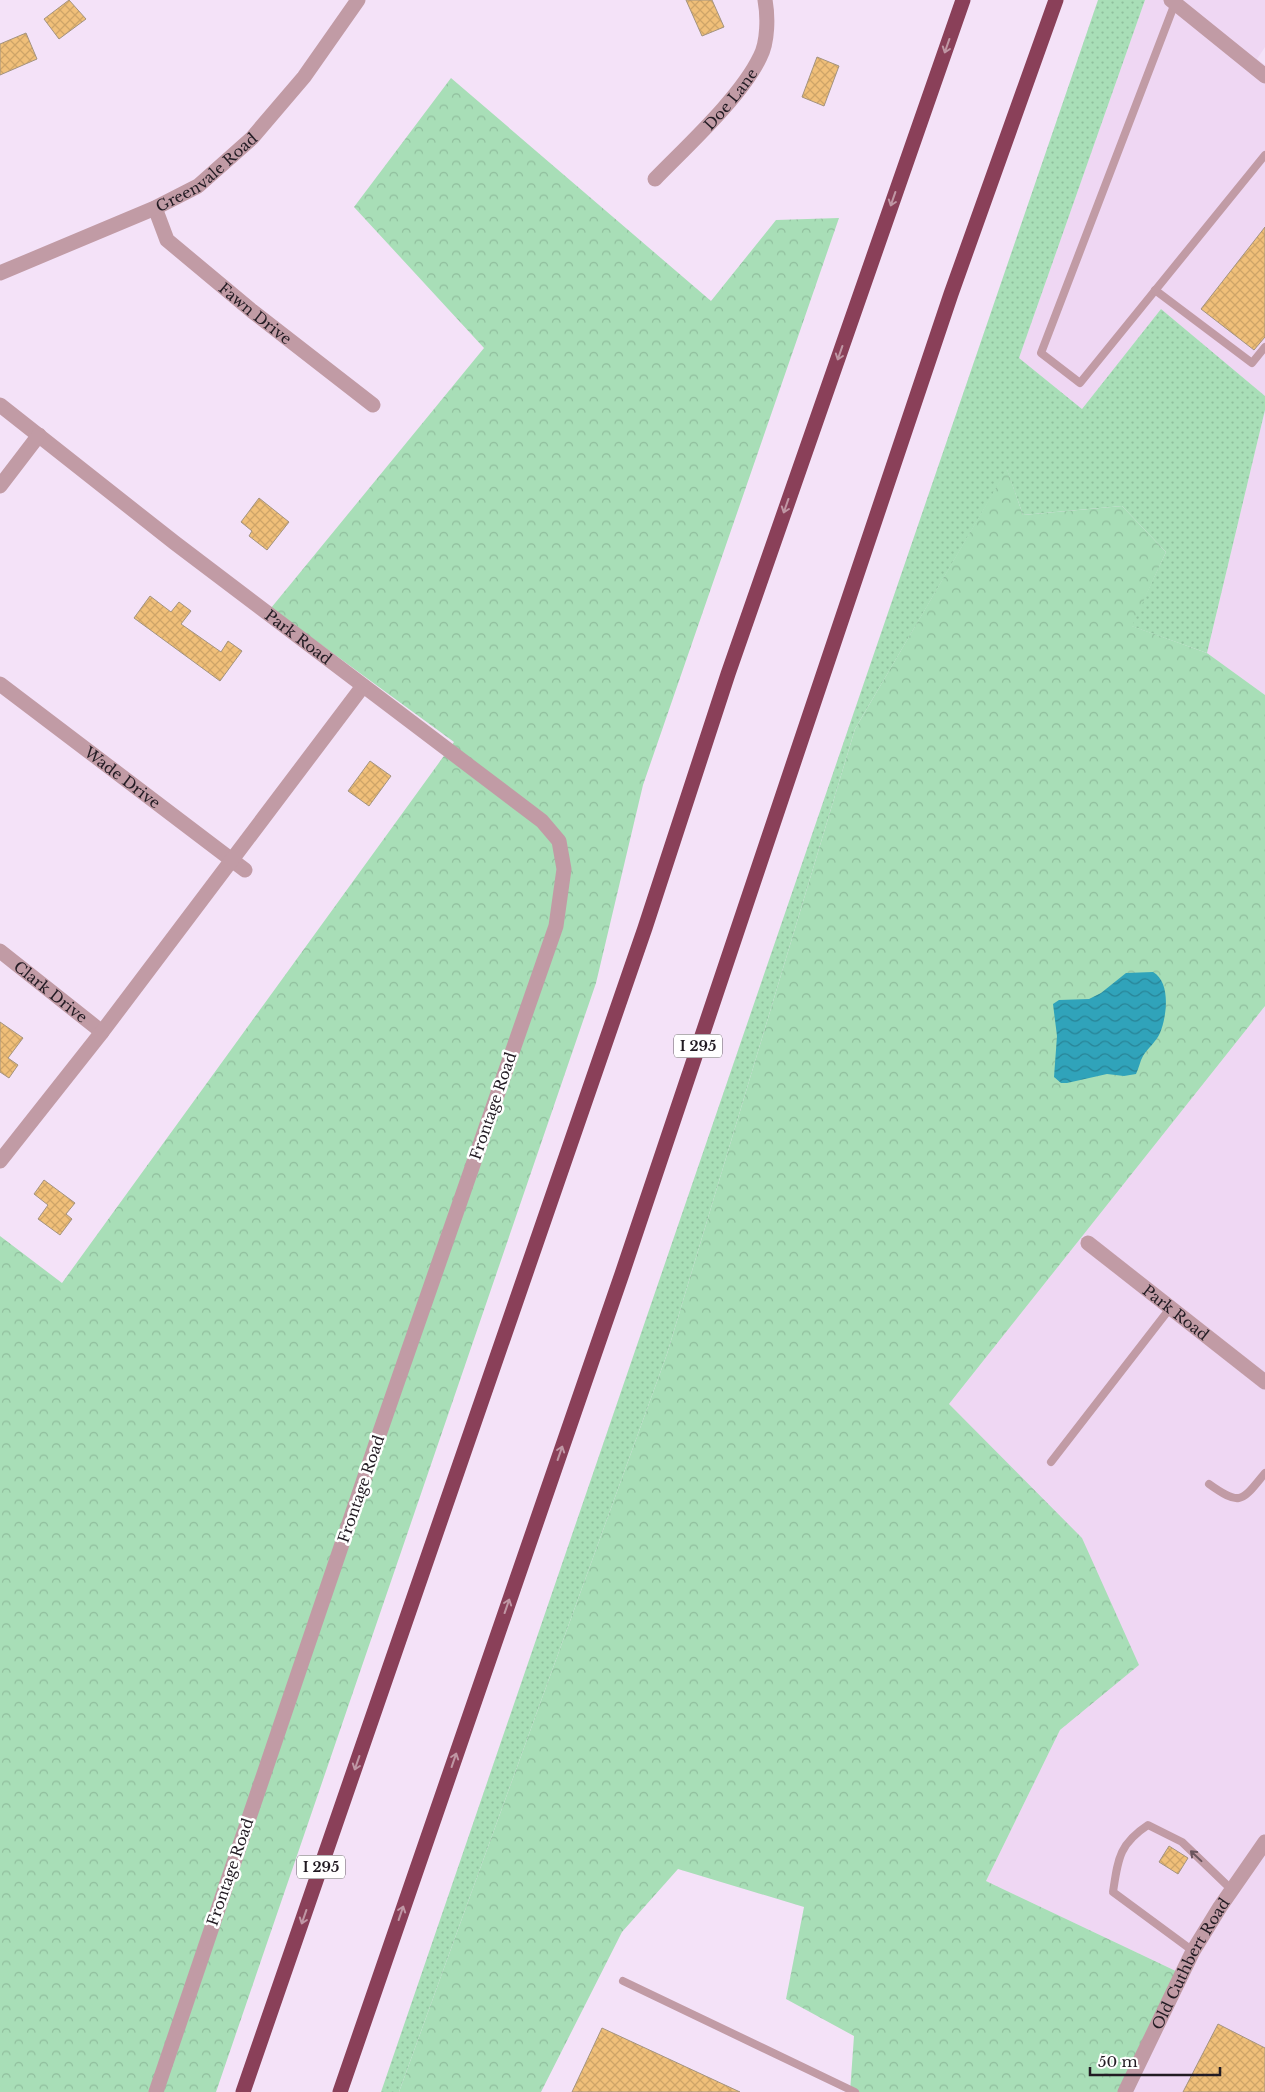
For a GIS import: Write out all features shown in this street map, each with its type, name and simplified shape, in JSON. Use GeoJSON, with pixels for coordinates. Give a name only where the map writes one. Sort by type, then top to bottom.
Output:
{"type":"FeatureCollection","features":[{"type":"Feature","properties":{"kind":"highway","name":"I 295"},"geometry":{"type":"LineString","coordinates":[[243,2092],[641,937],[731,665],[963,0]]}},
{"type":"Feature","properties":{"kind":"highway","name":"I 295"},"geometry":{"type":"LineString","coordinates":[[340,2092],[623,1271],[951,294],[1056,0]]}},
{"type":"Feature","properties":{"kind":"highway"},"geometry":{"type":"LineString","coordinates":[[349,2092],[390,1945]]}},
{"type":"Feature","properties":{"kind":"highway"},"geometry":{"type":"LineString","coordinates":[[236,2092],[268,2018]]}},
{"type":"Feature","properties":{"kind":"street","name":"Greenvale Road"},"geometry":{"type":"LineString","coordinates":[[0,272],[155,208],[198,186],[252,138],[304,76],[358,0]]}},
{"type":"Feature","properties":{"kind":"street","name":"Doe Lane"},"geometry":{"type":"LineString","coordinates":[[655,179],[720,110],[753,69],[763,47],[767,22],[765,0]]}},
{"type":"Feature","properties":{"kind":"street"},"geometry":{"type":"LineString","coordinates":[[1173,2],[1265,76]]}},
{"type":"Feature","properties":{"kind":"street","name":"Fawn Drive"},"geometry":{"type":"LineString","coordinates":[[155,208],[167,240],[252,311],[373,405]]}},
{"type":"Feature","properties":{"kind":"street","name":"Park Road"},"geometry":{"type":"LineString","coordinates":[[0,405],[183,549],[542,821],[559,841],[564,869],[563,885]]}},
{"type":"Feature","properties":{"kind":"street"},"geometry":{"type":"LineString","coordinates":[[0,486],[39,435]]}},
{"type":"Feature","properties":{"kind":"street","name":"Wade Drive"},"geometry":{"type":"LineString","coordinates":[[0,684],[245,870]]}},
{"type":"Feature","properties":{"kind":"street"},"geometry":{"type":"LineString","coordinates":[[0,1161],[102,1032],[363,686]]}},
{"type":"Feature","properties":{"kind":"street","name":"Frontage Road"},"geometry":{"type":"LineString","coordinates":[[156,2092],[374,1451],[556,926],[563,885]]}},
{"type":"Feature","properties":{"kind":"street","name":"Clark Drive"},"geometry":{"type":"LineString","coordinates":[[0,951],[102,1032]]}},
{"type":"Feature","properties":{"kind":"street","name":"Park Road"},"geometry":{"type":"LineString","coordinates":[[1088,1243],[1172,1306],[1265,1382]]}},
{"type":"Feature","properties":{"kind":"street","name":"Old Cuthbert Road"},"geometry":{"type":"LineString","coordinates":[[1125,2092],[1193,1951],[1265,1842]]}},
{"type":"Feature","properties":{"kind":"lane"},"geometry":{"type":"LineString","coordinates":[[1173,2],[1041,353],[1080,383],[1265,155]]}},
{"type":"Feature","properties":{"kind":"lane"},"geometry":{"type":"LineString","coordinates":[[1156,290],[1252,363],[1265,347]]}},
{"type":"Feature","properties":{"kind":"lane"},"geometry":{"type":"LineString","coordinates":[[1051,1462],[1172,1306]]}},
{"type":"Feature","properties":{"kind":"lane"},"geometry":{"type":"LineString","coordinates":[[1209,1484],[1228,1498],[1238,1498],[1248,1494],[1265,1473]]}},
{"type":"Feature","properties":{"kind":"lane"},"geometry":{"type":"LineString","coordinates":[[1193,1951],[1114,1892],[1119,1855],[1133,1834],[1148,1825],[1182,1842],[1232,1890]]}},
{"type":"Feature","properties":{"kind":"lane"},"geometry":{"type":"LineString","coordinates":[[623,1981],[855,2092]]}},
{"type":"Feature","properties":{"kind":"shaded area"},"geometry":{"type":"Polygon","coordinates":[[[1145,0],[1265,0],[1265,47],[1257,59],[1265,65],[1265,396],[1161,309],[1082,409],[1019,358],[1145,0]]]}},
{"type":"Feature","properties":{"kind":"shaded area"},"geometry":{"type":"Polygon","coordinates":[[[1265,410],[1265,695],[1207,653],[1265,410]]]}},
{"type":"Feature","properties":{"kind":"shaded area"},"geometry":{"type":"Polygon","coordinates":[[[1265,1006],[1265,2092],[1125,2092],[1180,1973],[986,1881],[1060,1730],[1138,1665],[949,1404],[1265,1006]]]}},
{"type":"Feature","properties":{"kind":"green space"},"geometry":{"type":"Polygon","coordinates":[[[1098,0],[1145,0],[1019,358],[1082,409],[1161,309],[1265,396],[1265,410],[1207,653],[1131,626],[1166,552],[1122,506],[1023,515],[1007,470],[855,729],[667,1354],[399,2092],[381,2092],[1098,0]]]}},
{"type":"Feature","properties":{"kind":"green space"},"geometry":{"type":"Polygon","coordinates":[[[451,78],[711,301],[776,220],[839,218],[643,785],[596,983],[216,2092],[0,2092],[0,1236],[62,1283],[454,742],[271,608],[484,348],[354,207],[451,78]]]}},
{"type":"Feature","properties":{"kind":"green space"},"geometry":{"type":"Polygon","coordinates":[[[1007,469],[1023,515],[1122,506],[1166,552],[1132,626],[1207,653],[1265,695],[1265,1006],[949,1404],[1082,1538],[1139,1665],[1060,1730],[986,1881],[1180,1973],[1125,2092],[850,2092],[854,2036],[786,1999],[804,1907],[678,1869],[622,1932],[541,2092],[399,2092],[667,1354],[855,729],[1007,469]]]}},
{"type":"Feature","properties":{"kind":"water"},"geometry":{"type":"Polygon","coordinates":[[[1153,972],[1163,983],[1166,1009],[1160,1033],[1143,1056],[1136,1074],[1124,1076],[1107,1074],[1067,1083],[1061,1083],[1054,1077],[1057,1036],[1053,1004],[1059,1000],[1089,999],[1101,993],[1126,973],[1153,972]]]}},
{"type":"Feature","properties":{"kind":"building"},"geometry":{"type":"Polygon","coordinates":[[[69,0],[86,19],[59,39],[44,19],[69,0]]]}},
{"type":"Feature","properties":{"kind":"building"},"geometry":{"type":"Polygon","coordinates":[[[686,0],[712,0],[724,27],[702,36],[686,0]]]}},
{"type":"Feature","properties":{"kind":"building"},"geometry":{"type":"Polygon","coordinates":[[[26,33],[37,59],[0,75],[0,44],[26,33]]]}},
{"type":"Feature","properties":{"kind":"building"},"geometry":{"type":"Polygon","coordinates":[[[817,57],[839,66],[824,106],[802,97],[817,57]]]}},
{"type":"Feature","properties":{"kind":"building"},"geometry":{"type":"Polygon","coordinates":[[[1265,227],[1265,337],[1254,350],[1201,309],[1265,227]]]}},
{"type":"Feature","properties":{"kind":"building"},"geometry":{"type":"Polygon","coordinates":[[[259,498],[289,522],[267,550],[249,536],[252,531],[241,522],[259,498]]]}},
{"type":"Feature","properties":{"kind":"building"},"geometry":{"type":"Polygon","coordinates":[[[150,596],[171,612],[179,602],[191,611],[181,624],[221,652],[228,641],[242,651],[220,681],[134,618],[150,596]]]}},
{"type":"Feature","properties":{"kind":"building"},"geometry":{"type":"Polygon","coordinates":[[[370,761],[391,776],[369,806],[348,791],[370,761]]]}},
{"type":"Feature","properties":{"kind":"building"},"geometry":{"type":"Polygon","coordinates":[[[0,1022],[23,1038],[8,1058],[18,1065],[9,1078],[0,1072],[0,1022]]]}},
{"type":"Feature","properties":{"kind":"building"},"geometry":{"type":"Polygon","coordinates":[[[44,1180],[75,1203],[66,1214],[72,1219],[60,1235],[38,1219],[48,1205],[34,1194],[44,1180]]]}},
{"type":"Feature","properties":{"kind":"building"},"geometry":{"type":"Polygon","coordinates":[[[1169,1846],[1188,1858],[1178,1874],[1159,1862],[1169,1846]]]}},
{"type":"Feature","properties":{"kind":"building"},"geometry":{"type":"Polygon","coordinates":[[[1218,2024],[1265,2048],[1265,2092],[1183,2092],[1218,2024]]]}},
{"type":"Feature","properties":{"kind":"building"},"geometry":{"type":"Polygon","coordinates":[[[602,2028],[740,2092],[572,2092],[602,2028]]]}}]}
